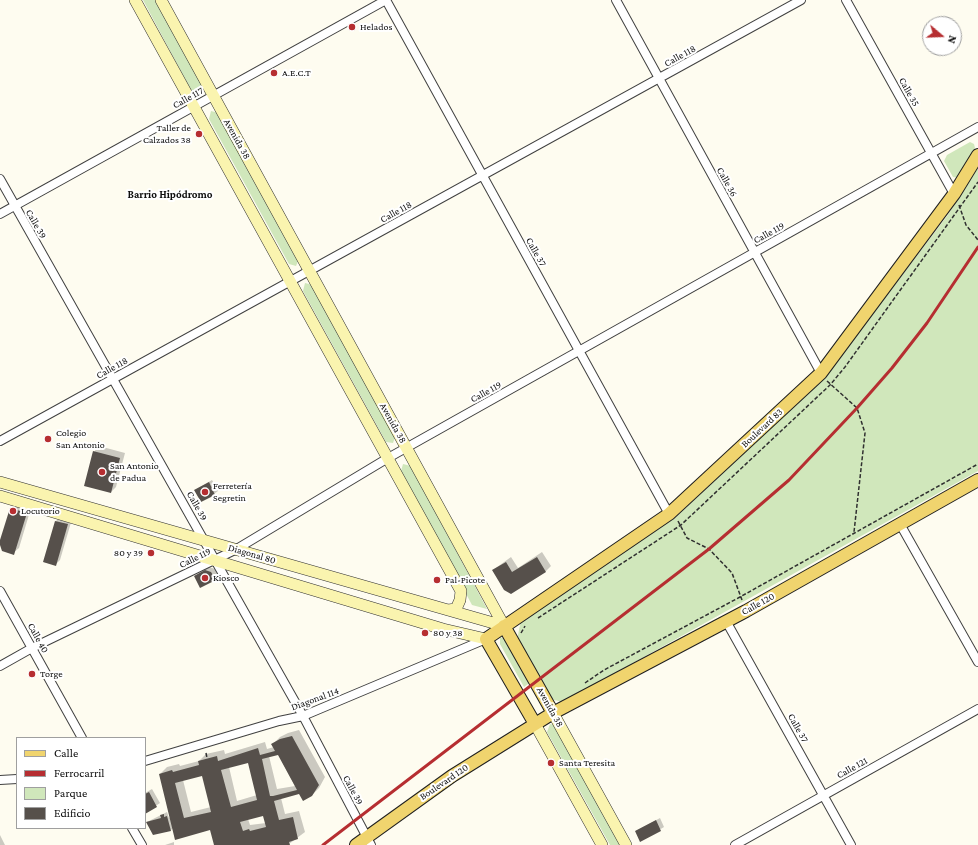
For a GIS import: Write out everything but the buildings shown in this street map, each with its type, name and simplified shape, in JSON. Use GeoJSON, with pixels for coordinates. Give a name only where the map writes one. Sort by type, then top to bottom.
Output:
{"type":"FeatureCollection","features":[{"type":"Feature","properties":{"kind":"main road","name":"Avenida 38"},"geometry":{"type":"LineString","coordinates":[[135,0],[461,591],[460,600],[456,609],[448,610]]}},
{"type":"Feature","properties":{"kind":"main road","name":"Avenida 38"},"geometry":{"type":"LineString","coordinates":[[161,0],[406,448],[626,845]]}},
{"type":"Feature","properties":{"kind":"main road","name":"Boulevard 83"},"geometry":{"type":"LineString","coordinates":[[486,639],[669,514],[821,373],[954,194],[978,155]]}},
{"type":"Feature","properties":{"kind":"main road","name":"Calle 120"},"geometry":{"type":"LineString","coordinates":[[535,724],[746,611],[978,480]]}},
{"type":"Feature","properties":{"kind":"main road","name":"Diagonal 80"},"geometry":{"type":"LineString","coordinates":[[0,482],[504,626]]}},
{"type":"Feature","properties":{"kind":"main road","name":"Diagonal 80"},"geometry":{"type":"LineString","coordinates":[[0,496],[443,629],[486,639]]}},
{"type":"Feature","properties":{"kind":"main road"},"geometry":{"type":"LineString","coordinates":[[486,639],[602,845]]}},
{"type":"Feature","properties":{"kind":"main road","name":"Boulevard 120"},"geometry":{"type":"LineString","coordinates":[[356,845],[369,841],[452,776],[535,724]]}},
{"type":"Feature","properties":{"kind":"street","name":"Calle 117"},"geometry":{"type":"LineString","coordinates":[[0,214],[386,0]]}},
{"type":"Feature","properties":{"kind":"street","name":"Calle 37"},"geometry":{"type":"LineString","coordinates":[[386,0],[669,514]]}},
{"type":"Feature","properties":{"kind":"street","name":"Calle 36"},"geometry":{"type":"LineString","coordinates":[[616,0],[821,373]]}},
{"type":"Feature","properties":{"kind":"street","name":"Calle 118"},"geometry":{"type":"LineString","coordinates":[[0,441],[802,0]]}},
{"type":"Feature","properties":{"kind":"street","name":"Calle 35"},"geometry":{"type":"LineString","coordinates":[[846,0],[954,194]]}},
{"type":"Feature","properties":{"kind":"street","name":"Calle 119"},"geometry":{"type":"LineString","coordinates":[[0,666],[32,648],[235,550],[388,458],[978,127]]}},
{"type":"Feature","properties":{"kind":"street","name":"Calle 39"},"geometry":{"type":"LineString","coordinates":[[0,179],[205,540],[303,716],[369,841]]}},
{"type":"Feature","properties":{"kind":"street"},"geometry":{"type":"LineString","coordinates":[[900,524],[978,662]]}},
{"type":"Feature","properties":{"kind":"street","name":"Calle 40"},"geometry":{"type":"LineString","coordinates":[[0,591],[81,737]]}},
{"type":"Feature","properties":{"kind":"street","name":"Calle 37"},"geometry":{"type":"LineString","coordinates":[[726,621],[851,845]]}},
{"type":"Feature","properties":{"kind":"street","name":"Diagonal 114"},"geometry":{"type":"LineString","coordinates":[[146,761],[279,721],[303,716],[486,639]]}},
{"type":"Feature","properties":{"kind":"street","name":"Calle 121"},"geometry":{"type":"LineString","coordinates":[[735,845],[978,709]]}},
{"type":"Feature","properties":{"kind":"street"},"geometry":{"type":"LineString","coordinates":[[0,780],[16,779]]}},
{"type":"Feature","properties":{"kind":"street"},"geometry":{"type":"LineString","coordinates":[[133,829],[142,845]]}},
{"type":"Feature","properties":{"kind":"path"},"geometry":{"type":"LineString","coordinates":[[533,620],[682,525],[830,385],[845,367],[978,182]]}},
{"type":"Feature","properties":{"kind":"path"},"geometry":{"type":"LineString","coordinates":[[954,194],[966,225],[978,240]]}},
{"type":"Feature","properties":{"kind":"path"},"geometry":{"type":"LineString","coordinates":[[821,373],[830,385],[857,408],[865,433],[854,532]]}},
{"type":"Feature","properties":{"kind":"path"},"geometry":{"type":"LineString","coordinates":[[585,683],[604,670],[740,597],[978,464]]}},
{"type":"Feature","properties":{"kind":"path"},"geometry":{"type":"LineString","coordinates":[[669,514],[682,525],[687,538],[709,549],[732,573],[746,611]]}},
{"type":"Feature","properties":{"kind":"path"},"geometry":{"type":"LineString","coordinates":[[521,635],[521,630],[528,623]]}},
{"type":"Feature","properties":{"kind":"green space"},"geometry":{"type":"Polygon","coordinates":[[[143,0],[156,0],[203,84],[199,91],[192,92],[143,0]]]}},
{"type":"Feature","properties":{"kind":"green space"},"geometry":{"type":"Polygon","coordinates":[[[211,111],[219,113],[299,259],[296,266],[289,264],[209,119],[211,111]]]}},
{"type":"Feature","properties":{"kind":"green space"},"geometry":{"type":"Polygon","coordinates":[[[970,142],[974,144],[975,148],[959,178],[953,177],[944,161],[947,155],[970,142]]]}},
{"type":"Feature","properties":{"kind":"green space"},"geometry":{"type":"Polygon","coordinates":[[[978,168],[978,471],[563,702],[554,700],[548,694],[517,640],[521,620],[675,518],[825,377],[947,216],[978,168]]]}},
{"type":"Feature","properties":{"kind":"green space"},"geometry":{"type":"Polygon","coordinates":[[[305,283],[313,285],[395,437],[393,443],[386,442],[303,291],[305,283]]]}},
{"type":"Feature","properties":{"kind":"green space"},"geometry":{"type":"Polygon","coordinates":[[[403,464],[411,466],[487,609],[472,605],[401,471],[403,464]]]}},
{"type":"Feature","properties":{"kind":"green space"},"geometry":{"type":"Polygon","coordinates":[[[500,637],[508,640],[531,682],[524,687],[500,644],[500,637]]]}},
{"type":"Feature","properties":{"kind":"green space"},"geometry":{"type":"Polygon","coordinates":[[[550,724],[558,726],[621,845],[610,845],[547,732],[550,724]]]}},
{"type":"Feature","properties":{"kind":"railway"},"geometry":{"type":"LineString","coordinates":[[323,845],[709,549],[789,480],[857,408],[892,368],[927,323],[978,247]]}},
{"type":"Feature","properties":{"kind":"place","name":"Helados"},"geometry":{"type":"Point","coordinates":[352,27]}},
{"type":"Feature","properties":{"kind":"place","name":"A.E.C.T"},"geometry":{"type":"Point","coordinates":[274,73]}},
{"type":"Feature","properties":{"kind":"place","name":"Taller de Calzados 38"},"geometry":{"type":"Point","coordinates":[199,134]}},
{"type":"Feature","properties":{"kind":"place","name":"Colegio San Antonio"},"geometry":{"type":"Point","coordinates":[48,439]}},
{"type":"Feature","properties":{"kind":"place","name":"San Antonio de Padua"},"geometry":{"type":"Point","coordinates":[102,472]}},
{"type":"Feature","properties":{"kind":"place","name":"Ferretería Segretin"},"geometry":{"type":"Point","coordinates":[205,492]}},
{"type":"Feature","properties":{"kind":"place","name":"Locutorio"},"geometry":{"type":"Point","coordinates":[13,511]}},
{"type":"Feature","properties":{"kind":"place","name":"80 y 39"},"geometry":{"type":"Point","coordinates":[151,553]}},
{"type":"Feature","properties":{"kind":"place","name":"Kiosco"},"geometry":{"type":"Point","coordinates":[205,578]}},
{"type":"Feature","properties":{"kind":"place","name":"Pal-Picote"},"geometry":{"type":"Point","coordinates":[437,580]}},
{"type":"Feature","properties":{"kind":"place","name":"80 y 38"},"geometry":{"type":"Point","coordinates":[425,633]}},
{"type":"Feature","properties":{"kind":"place","name":"Torge"},"geometry":{"type":"Point","coordinates":[32,674]}},
{"type":"Feature","properties":{"kind":"place","name":"Santa Teresita"},"geometry":{"type":"Point","coordinates":[551,763]}},
{"type":"Feature","properties":{"kind":"district","name":"Barrio Hipódromo"},"geometry":{"type":"Point","coordinates":[170,195]}}]}
